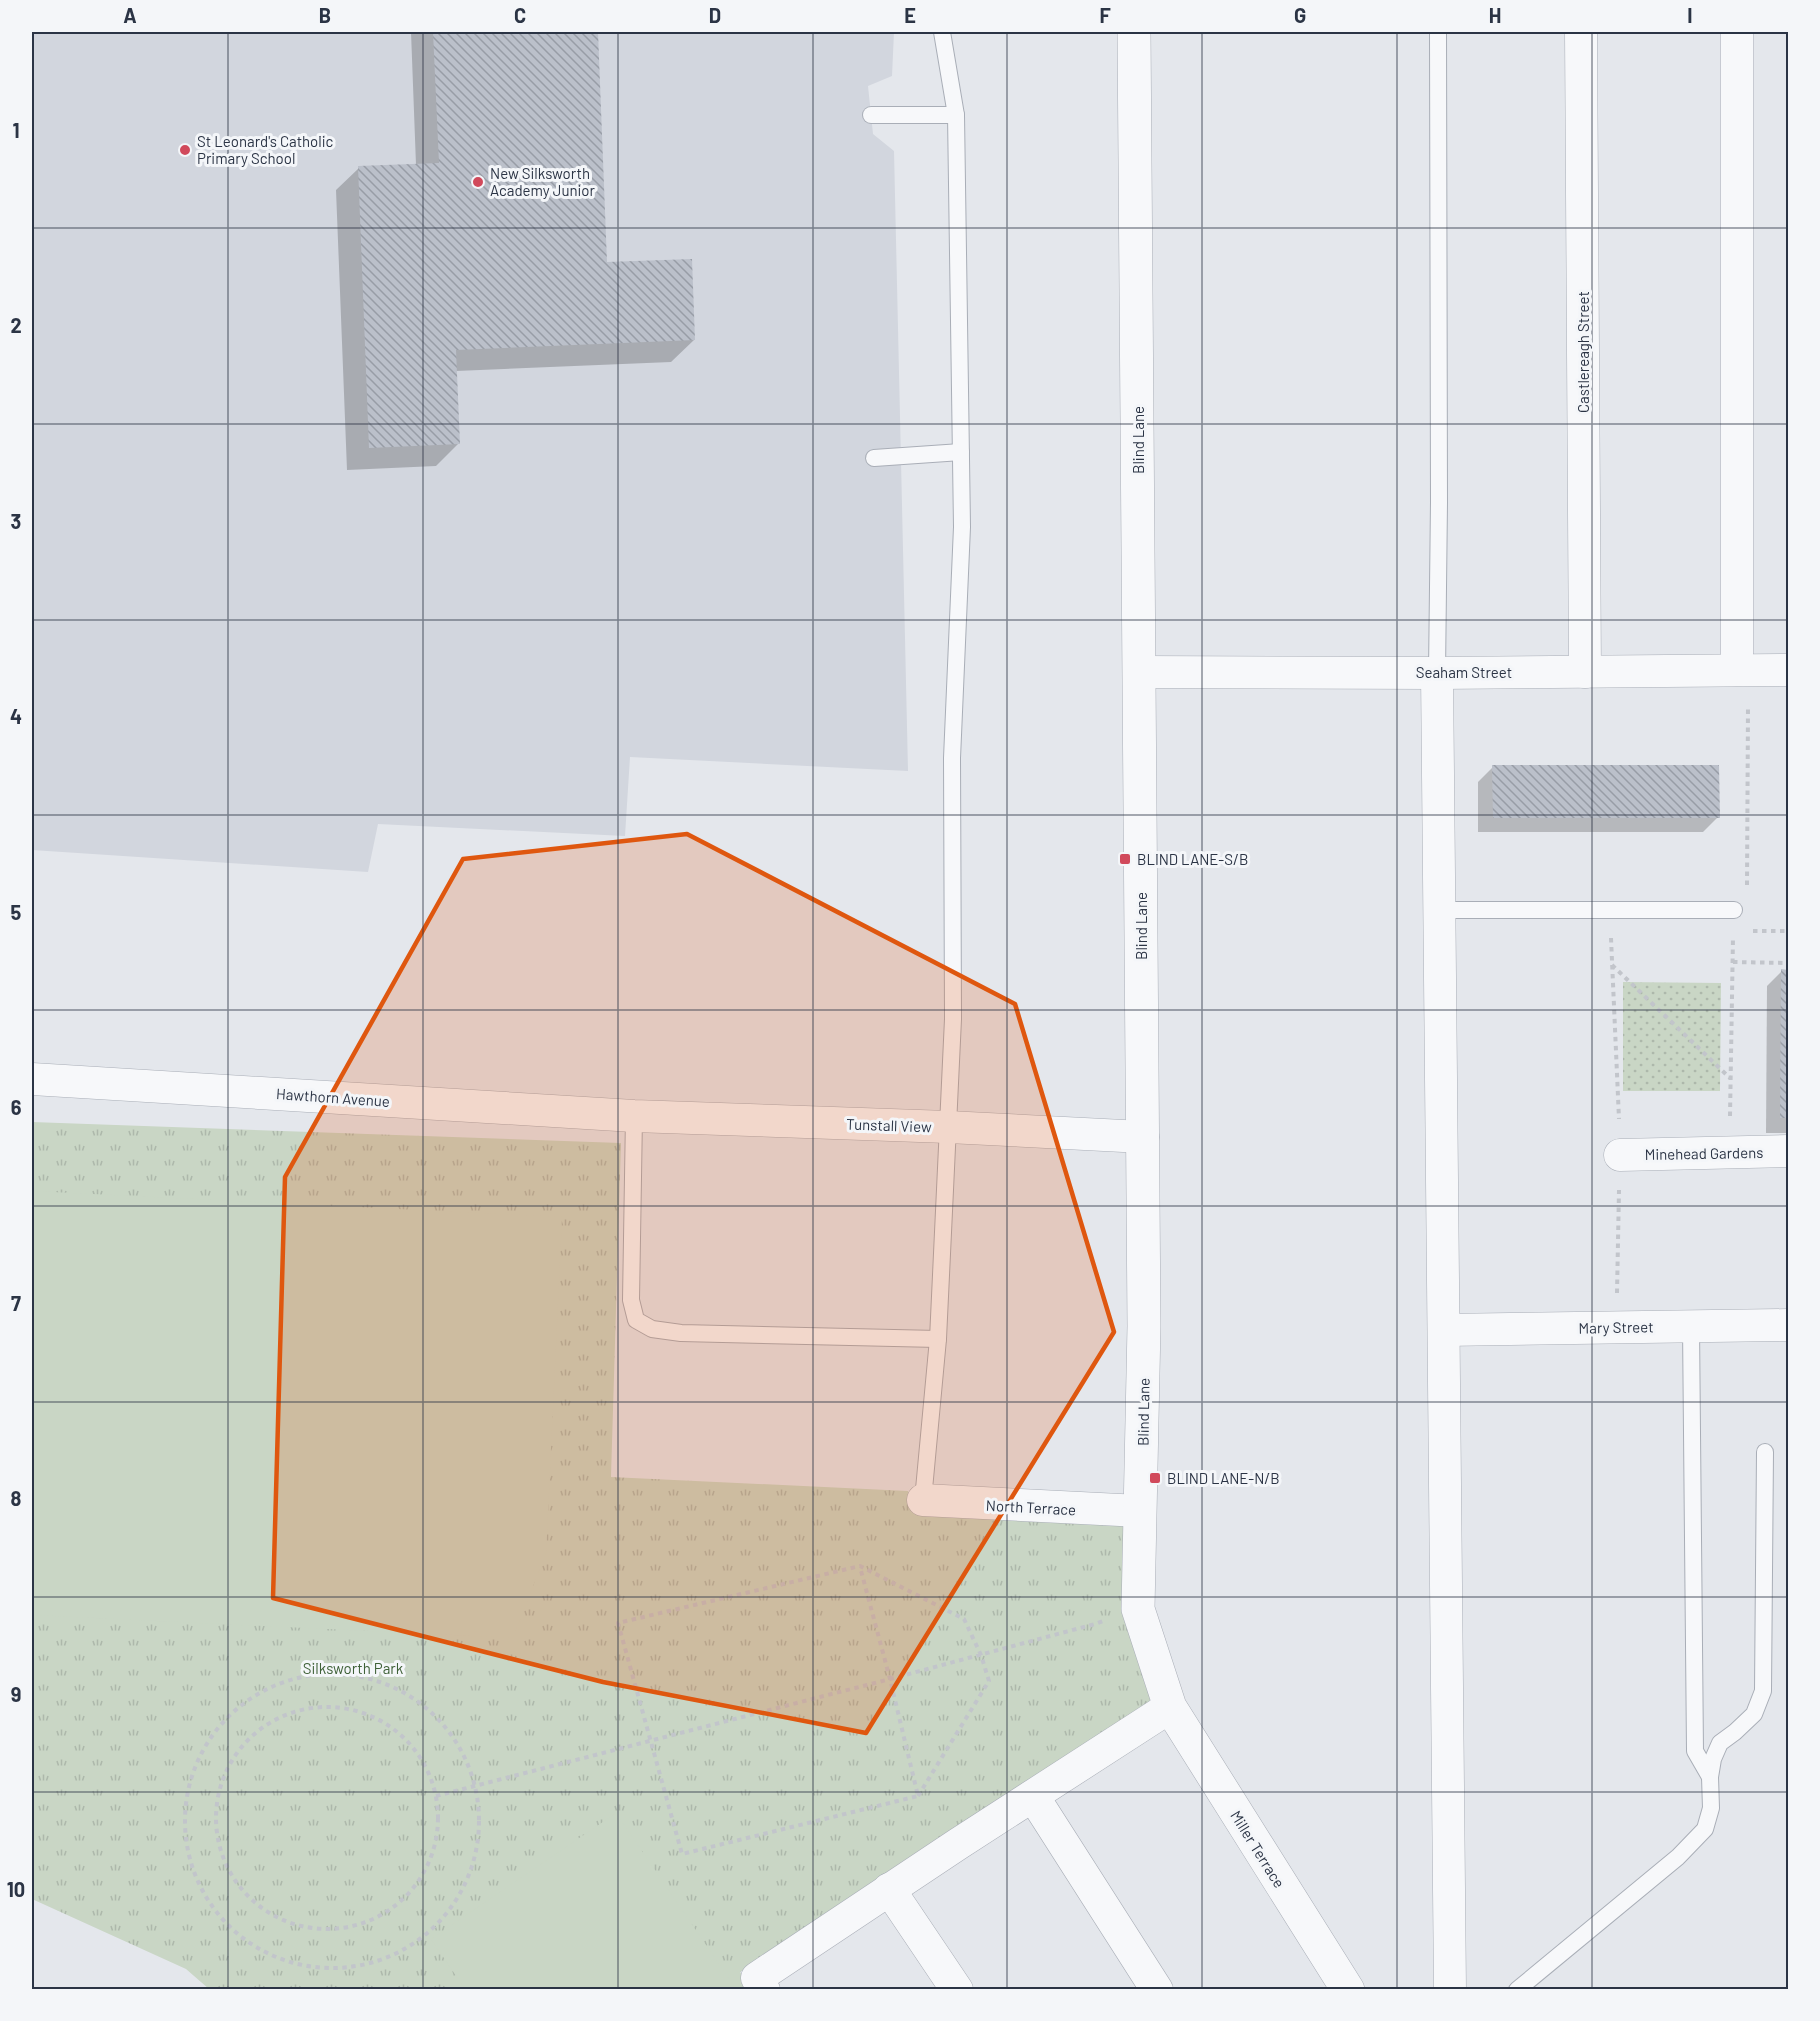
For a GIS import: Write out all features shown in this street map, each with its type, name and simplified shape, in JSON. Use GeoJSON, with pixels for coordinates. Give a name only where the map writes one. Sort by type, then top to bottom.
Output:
{"type":"FeatureCollection","features":[{"type":"Feature","properties":{"kind":"street","name":"Blind Lane"},"geometry":{"type":"LineString","coordinates":[[1134,32],[1144,1326],[1138,1609],[1170,1707]]}},
{"type":"Feature","properties":{"kind":"street","name":"Castlereagh Street"},"geometry":{"type":"LineString","coordinates":[[1581,32],[1585,672]]}},
{"type":"Feature","properties":{"kind":"street"},"geometry":{"type":"LineString","coordinates":[[1737,32],[1737,670]]}},
{"type":"Feature","properties":{"kind":"street","name":"Seaham Street"},"geometry":{"type":"LineString","coordinates":[[1139,672],[1437,673],[1788,670]]}},
{"type":"Feature","properties":{"kind":"street"},"geometry":{"type":"LineString","coordinates":[[1437,673],[1450,1989]]}},
{"type":"Feature","properties":{"kind":"street","name":"Hawthorn Avenue"},"geometry":{"type":"LineString","coordinates":[[32,1079],[634,1116]]}},
{"type":"Feature","properties":{"kind":"street","name":"Tunstall View"},"geometry":{"type":"LineString","coordinates":[[634,1116],[948,1127],[1143,1137]]}},
{"type":"Feature","properties":{"kind":"street","name":"Minehead Gardens"},"geometry":{"type":"LineString","coordinates":[[1620,1155],[1788,1151]]}},
{"type":"Feature","properties":{"kind":"street","name":"Mary Street"},"geometry":{"type":"LineString","coordinates":[[1444,1330],[1788,1325]]}},
{"type":"Feature","properties":{"kind":"street","name":"North Terrace"},"geometry":{"type":"LineString","coordinates":[[922,1500],[1140,1511]]}},
{"type":"Feature","properties":{"kind":"street"},"geometry":{"type":"LineString","coordinates":[[764,1989],[757,1978],[889,1889],[1170,1707]]}},
{"type":"Feature","properties":{"kind":"street","name":"Miller Terrace"},"geometry":{"type":"LineString","coordinates":[[1170,1707],[1348,1989]]}},
{"type":"Feature","properties":{"kind":"street"},"geometry":{"type":"LineString","coordinates":[[1033,1796],[1157,1989]]}},
{"type":"Feature","properties":{"kind":"street"},"geometry":{"type":"LineString","coordinates":[[889,1889],[957,1989]]}},
{"type":"Feature","properties":{"kind":"lane"},"geometry":{"type":"LineString","coordinates":[[922,1500],[938,1339],[953,1019],[952,758],[962,527],[956,116],[942,32]]}},
{"type":"Feature","properties":{"kind":"lane"},"geometry":{"type":"LineString","coordinates":[[1437,673],[1438,32]]}},
{"type":"Feature","properties":{"kind":"lane"},"geometry":{"type":"LineString","coordinates":[[871,115],[956,116]]}},
{"type":"Feature","properties":{"kind":"lane"},"geometry":{"type":"LineString","coordinates":[[874,458],[961,452]]}},
{"type":"Feature","properties":{"kind":"lane"},"geometry":{"type":"LineString","coordinates":[[1440,910],[1734,910]]}},
{"type":"Feature","properties":{"kind":"lane"},"geometry":{"type":"LineString","coordinates":[[634,1116],[631,1300],[636,1320],[652,1329],[681,1333],[938,1339]]}},
{"type":"Feature","properties":{"kind":"lane"},"geometry":{"type":"LineString","coordinates":[[1691,1326],[1695,1751],[1710,1778]]}},
{"type":"Feature","properties":{"kind":"lane"},"geometry":{"type":"LineString","coordinates":[[1517,1989],[1692,1844],[1705,1829],[1711,1808],[1710,1778],[1713,1760],[1720,1743],[1754,1714],[1763,1691],[1765,1452]]}},
{"type":"Feature","properties":{"kind":"path"},"geometry":{"type":"LineString","coordinates":[[1744,931],[1788,931]]}},
{"type":"Feature","properties":{"kind":"path"},"geometry":{"type":"LineString","coordinates":[[1733,962],[1788,963]]}},
{"type":"Feature","properties":{"kind":"path"},"geometry":{"type":"LineString","coordinates":[[1612,965],[1731,1078]]}},
{"type":"Feature","properties":{"kind":"path"},"geometry":{"type":"LineString","coordinates":[[860,1566],[918,1796]]}},
{"type":"Feature","properties":{"kind":"path"},"geometry":{"type":"LineString","coordinates":[[860,1566],[964,1619],[981,1655],[989,1681],[918,1796],[682,1854],[618,1623],[860,1566]]}},
{"type":"Feature","properties":{"kind":"path"},"geometry":{"type":"LineString","coordinates":[[436,1796],[981,1655],[1095,1624],[1138,1609]]}},
{"type":"Feature","properties":{"kind":"path"},"geometry":{"type":"LineString","coordinates":[[327,1674],[356,1676],[384,1683],[409,1696],[432,1713],[451,1735],[466,1760],[475,1787],[479,1816],[477,1845],[469,1872],[457,1899],[439,1921],[417,1940],[392,1955],[365,1964],[336,1968],[308,1966],[280,1958],[254,1945],[231,1928],[212,1906],[198,1881],[188,1854],[184,1825],[186,1797],[194,1768],[207,1743],[224,1720],[246,1701],[271,1687],[298,1678],[327,1674]]}},
{"type":"Feature","properties":{"kind":"path"},"geometry":{"type":"LineString","coordinates":[[317,1706],[342,1707],[366,1713],[388,1725],[408,1740],[423,1760],[436,1796],[438,1832],[432,1856],[421,1878],[406,1897],[387,1912],[364,1923],[341,1928],[316,1929],[292,1924],[268,1913],[248,1898],[232,1878],[221,1855],[215,1829],[216,1804],[221,1779],[233,1756],[250,1736],[270,1721],[293,1711],[317,1706]]}},
{"type":"Feature","properties":{"kind":"highlighted area"},"geometry":{"type":"Polygon","coordinates":[[[687,834],[1015,1004],[1114,1332],[866,1733],[603,1682],[273,1598],[285,1177],[463,859],[687,834]]]}},
{"type":"Feature","properties":{"kind":"shaded area"},"geometry":{"type":"Polygon","coordinates":[[[32,32],[894,32],[892,76],[868,86],[873,134],[894,151],[908,771],[630,757],[625,836],[378,824],[368,872],[32,850],[32,32]]]}},
{"type":"Feature","properties":{"kind":"green space"},"geometry":{"type":"Polygon","coordinates":[[[1623,982],[1721,983],[1720,1091],[1623,1091],[1623,982]]]}},
{"type":"Feature","properties":{"kind":"green space","name":"Silksworth Park"},"geometry":{"type":"Polygon","coordinates":[[[32,1122],[621,1143],[611,1477],[908,1491],[917,1509],[1131,1519],[1170,1707],[740,1972],[752,1989],[209,1989],[186,1969],[32,1899],[32,1122]]]}},
{"type":"Feature","properties":{"kind":"green space"},"geometry":{"type":"Polygon","coordinates":[[[32,1191],[562,1217],[546,1553],[513,1638],[32,1615],[32,1191]]]}},
{"type":"Feature","properties":{"kind":"green space"},"geometry":{"type":"Polygon","coordinates":[[[616,1813],[736,1989],[465,1989],[431,1939],[616,1813]]]}},
{"type":"Feature","properties":{"kind":"building"},"geometry":{"type":"Polygon","coordinates":[[[433,32],[598,32],[607,262],[692,259],[695,340],[456,350],[460,444],[369,448],[358,166],[439,163],[433,32]]]}},
{"type":"Feature","properties":{"kind":"building"},"geometry":{"type":"Polygon","coordinates":[[[1492,765],[1719,765],[1720,818],[1493,818],[1492,765]]]}},
{"type":"Feature","properties":{"kind":"building"},"geometry":{"type":"Polygon","coordinates":[[[1781,969],[1788,970],[1788,1118],[1780,1118],[1781,969]]]}},
{"type":"Feature","properties":{"kind":"place","name":"St Leonard's Catholic Primary School"},"geometry":{"type":"Point","coordinates":[185,150]}},
{"type":"Feature","properties":{"kind":"place","name":"New Silksworth Academy Junior"},"geometry":{"type":"Point","coordinates":[478,182]}},
{"type":"Feature","properties":{"kind":"place","name":"BLIND LANE-S/B"},"geometry":{"type":"Point","coordinates":[1125,859]}},
{"type":"Feature","properties":{"kind":"place","name":"BLIND LANE-N/B"},"geometry":{"type":"Point","coordinates":[1155,1478]}}]}
